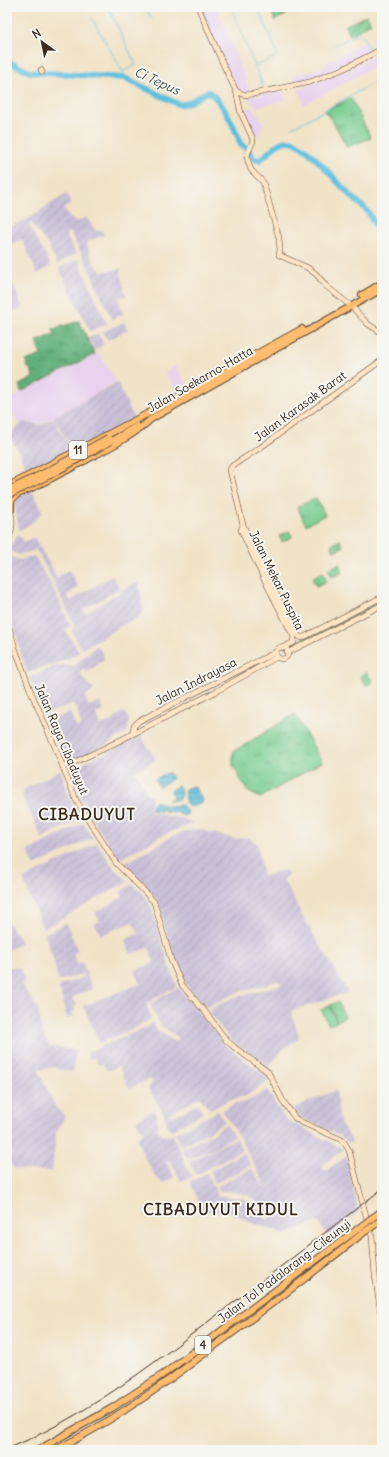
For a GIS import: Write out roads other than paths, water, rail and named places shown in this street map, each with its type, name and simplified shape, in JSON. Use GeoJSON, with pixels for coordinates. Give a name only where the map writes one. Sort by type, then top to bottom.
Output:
{"type":"FeatureCollection","features":[{"type":"Feature","properties":{"kind":"highway","name":"Jalan Soekarno-Hatta"},"geometry":{"type":"LineString","coordinates":[[7,497],[46,481],[128,437],[148,417],[350,305],[382,284]]}},
{"type":"Feature","properties":{"kind":"highway","name":"Jalan Soekarno-Hatta"},"geometry":{"type":"LineString","coordinates":[[9,486],[148,417],[350,305],[382,289]]}},
{"type":"Feature","properties":{"kind":"highway","name":"11"},"geometry":{"type":"LineString","coordinates":[[7,497],[66,467],[148,417]]}},
{"type":"Feature","properties":{"kind":"highway","name":"11"},"geometry":{"type":"LineString","coordinates":[[7,491],[109,440]]}},
{"type":"Feature","properties":{"kind":"highway"},"geometry":{"type":"LineString","coordinates":[[40,471],[40,478],[42,481],[46,481]]}},
{"type":"Feature","properties":{"kind":"highway"},"geometry":{"type":"LineString","coordinates":[[8,510],[17,494]]}},
{"type":"Feature","properties":{"kind":"highway","name":"Jalan Tol Padalarang–Cileunyi"},"geometry":{"type":"LineString","coordinates":[[38,1450],[112,1408],[165,1373],[382,1211]]}},
{"type":"Feature","properties":{"kind":"highway","name":"Jalan Tol Padalarang–Cileunyi"},"geometry":{"type":"LineString","coordinates":[[55,1450],[118,1415],[145,1397],[278,1299],[382,1219]]}},
{"type":"Feature","properties":{"kind":"street"},"geometry":{"type":"LineString","coordinates":[[198,7],[236,91],[241,113],[252,137],[247,156],[249,167],[263,182],[279,238],[279,255],[308,268],[316,274],[326,286],[350,305],[368,324],[382,333]]}},
{"type":"Feature","properties":{"kind":"street"},"geometry":{"type":"LineString","coordinates":[[236,91],[246,95],[306,84],[343,69],[382,49]]}},
{"type":"Feature","properties":{"kind":"street","name":"Jalan Karasak Barat"},"geometry":{"type":"LineString","coordinates":[[230,469],[232,466],[277,436],[382,360]]}},
{"type":"Feature","properties":{"kind":"street","name":"Jalan Mekar Puspita"},"geometry":{"type":"LineString","coordinates":[[230,469],[243,525],[241,530],[298,636],[304,637]]}},
{"type":"Feature","properties":{"kind":"street"},"geometry":{"type":"LineString","coordinates":[[7,502],[8,510],[12,519],[12,532],[7,542]]}},
{"type":"Feature","properties":{"kind":"street","name":"Jalan Mekar Puspita"},"geometry":{"type":"LineString","coordinates":[[265,576],[294,636],[295,640],[292,642]]}},
{"type":"Feature","properties":{"kind":"street"},"geometry":{"type":"LineString","coordinates":[[382,597],[292,642],[283,648],[279,648],[277,655],[280,659],[284,658],[287,656],[287,653],[382,605]]}},
{"type":"Feature","properties":{"kind":"street","name":"Jalan Raya Cibaduyut"},"geometry":{"type":"LineString","coordinates":[[7,620],[29,687],[78,804],[117,864],[154,902],[171,960],[182,985],[206,1013],[226,1040],[268,1072],[282,1101],[295,1118],[337,1138],[346,1144],[349,1150],[365,1220],[372,1240],[382,1320]]}},
{"type":"Feature","properties":{"kind":"street"},"geometry":{"type":"LineString","coordinates":[[325,626],[328,632]]}},
{"type":"Feature","properties":{"kind":"street"},"geometry":{"type":"LineString","coordinates":[[283,648],[287,653]]}},
{"type":"Feature","properties":{"kind":"street","name":"Jalan Indrayasa"},"geometry":{"type":"LineString","coordinates":[[63,766],[96,753],[211,694],[277,655]]}},
{"type":"Feature","properties":{"kind":"street","name":"Jalan Indrayasa"},"geometry":{"type":"LineString","coordinates":[[132,734],[134,726],[139,720],[277,655]]}},
{"type":"Feature","properties":{"kind":"water"},"geometry":{"type":"Polygon","coordinates":[[[169,773],[172,779],[159,787],[155,779],[169,773]]]}},
{"type":"Feature","properties":{"kind":"water"},"geometry":{"type":"Polygon","coordinates":[[[178,786],[181,791],[180,798],[172,801],[168,800],[173,798],[171,790],[178,786]]]}},
{"type":"Feature","properties":{"kind":"water"},"geometry":{"type":"Polygon","coordinates":[[[194,786],[203,801],[202,803],[189,807],[185,799],[185,789],[194,786]]]}},
{"type":"Feature","properties":{"kind":"water"},"geometry":{"type":"Polygon","coordinates":[[[155,801],[163,804],[161,811],[151,810],[155,801]]]}},
{"type":"Feature","properties":{"kind":"water"},"geometry":{"type":"Polygon","coordinates":[[[164,805],[177,807],[178,805],[182,805],[188,813],[185,816],[175,812],[164,811],[164,805]]]}},
{"type":"Feature","properties":{"kind":"waterway"},"geometry":{"type":"LineString","coordinates":[[108,7],[136,65],[122,72]]}},
{"type":"Feature","properties":{"kind":"waterway"},"geometry":{"type":"LineString","coordinates":[[145,7],[151,18]]}},
{"type":"Feature","properties":{"kind":"waterway"},"geometry":{"type":"LineString","coordinates":[[201,7],[209,26]]}},
{"type":"Feature","properties":{"kind":"waterway"},"geometry":{"type":"LineString","coordinates":[[231,7],[264,89]]}},
{"type":"Feature","properties":{"kind":"waterway"},"geometry":{"type":"LineString","coordinates":[[257,65],[278,56],[258,7]]}},
{"type":"Feature","properties":{"kind":"waterway"},"geometry":{"type":"LineString","coordinates":[[91,17],[123,72]]}},
{"type":"Feature","properties":{"kind":"waterway"},"geometry":{"type":"LineString","coordinates":[[335,45],[359,33],[362,35],[371,51]]}},
{"type":"Feature","properties":{"kind":"waterway"},"geometry":{"type":"LineString","coordinates":[[353,61],[382,45]]}},
{"type":"Feature","properties":{"kind":"waterway"},"geometry":{"type":"LineString","coordinates":[[374,55],[382,70]]}},
{"type":"Feature","properties":{"kind":"waterway","name":"Ci Tepus"},"geometry":{"type":"LineString","coordinates":[[7,61],[30,72],[125,78],[178,104],[191,102],[201,95],[209,92],[225,110],[241,145],[247,148],[254,159],[259,160],[263,158],[280,143],[289,141],[296,143],[322,164],[346,191],[366,210],[382,235]]}},
{"type":"Feature","properties":{"kind":"waterway","name":"Ci Tepus"},"geometry":{"type":"LineString","coordinates":[[124,74],[125,78]]}},
{"type":"Feature","properties":{"kind":"waterway"},"geometry":{"type":"LineString","coordinates":[[364,88],[382,78]]}},
{"type":"Feature","properties":{"kind":"waterway"},"geometry":{"type":"LineString","coordinates":[[339,102],[363,89]]}},
{"type":"Feature","properties":{"kind":"waterway"},"geometry":{"type":"LineString","coordinates":[[312,117],[338,103]]}},
{"type":"Feature","properties":{"kind":"waterway"},"geometry":{"type":"LineString","coordinates":[[293,127],[312,117]]}},
{"type":"Feature","properties":{"kind":"railway"},"geometry":{"type":"LineString","coordinates":[[7,1449],[89,1407],[140,1373],[382,1189]]}},
{"type":"Feature","properties":{"kind":"district","name":"CIBADUYUT"},"geometry":{"type":"Point","coordinates":[87,814]}},
{"type":"Feature","properties":{"kind":"district","name":"CIBADUYUT KIDUL"},"geometry":{"type":"Point","coordinates":[221,1209]}}]}
